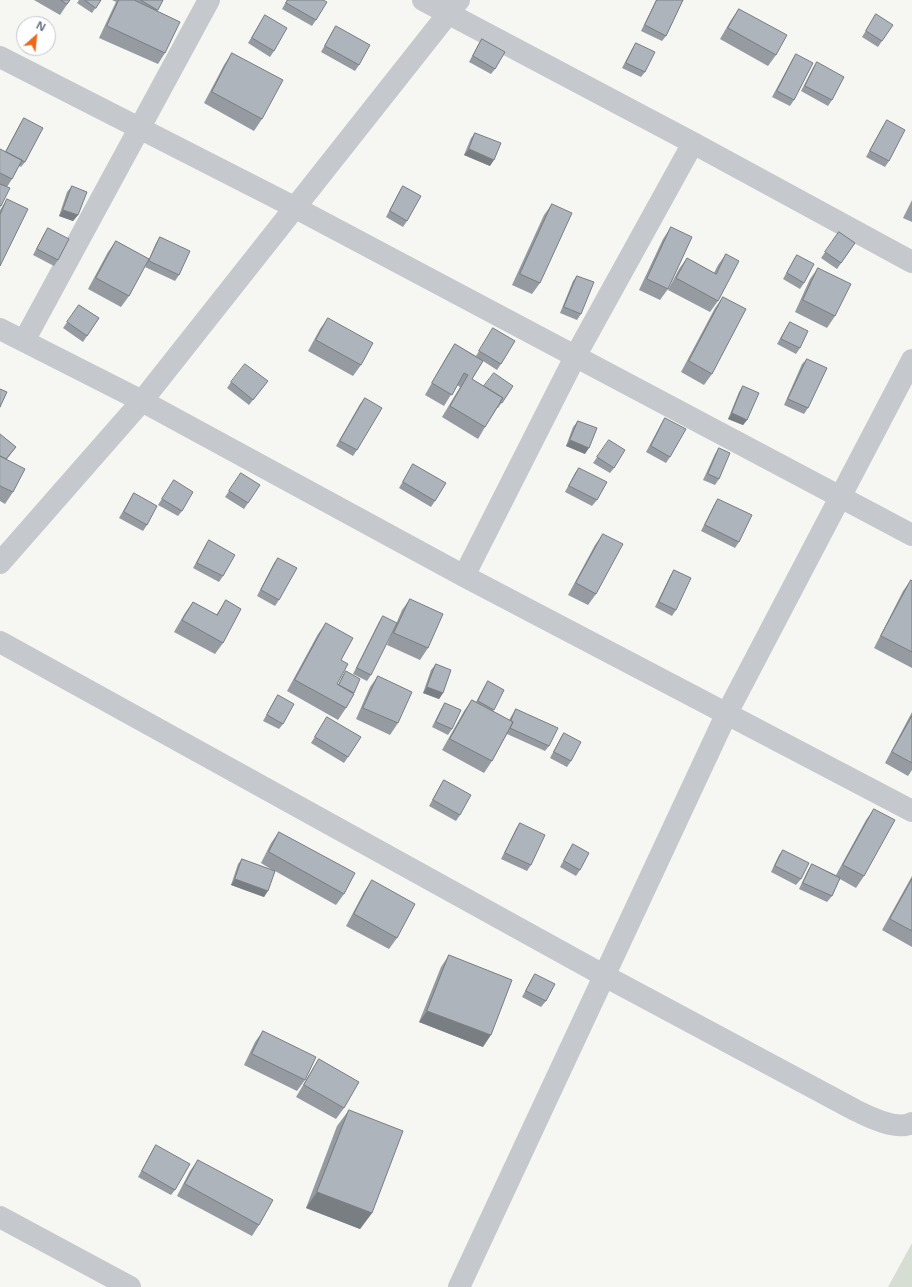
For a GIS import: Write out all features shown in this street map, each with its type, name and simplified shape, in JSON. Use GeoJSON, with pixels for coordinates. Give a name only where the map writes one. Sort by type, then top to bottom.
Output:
{"type":"FeatureCollection","features":[{"type":"Feature","properties":{"kind":"street"},"geometry":{"type":"LineString","coordinates":[[24,341],[139,126],[209,0]]}},
{"type":"Feature","properties":{"kind":"street"},"geometry":{"type":"LineString","coordinates":[[423,0],[454,7],[693,142],[912,262]]}},
{"type":"Feature","properties":{"kind":"street"},"geometry":{"type":"LineString","coordinates":[[0,563],[142,401],[294,207],[454,7]]}},
{"type":"Feature","properties":{"kind":"street"},"geometry":{"type":"LineString","coordinates":[[0,57],[139,126],[294,207],[576,355],[839,497],[912,534]]}},
{"type":"Feature","properties":{"kind":"street"},"geometry":{"type":"LineString","coordinates":[[464,576],[576,355],[693,142]]}},
{"type":"Feature","properties":{"kind":"street"},"geometry":{"type":"LineString","coordinates":[[0,329],[142,401],[464,576],[726,715],[912,811]]}},
{"type":"Feature","properties":{"kind":"street"},"geometry":{"type":"LineString","coordinates":[[458,1287],[726,715],[912,360]]}},
{"type":"Feature","properties":{"kind":"street"},"geometry":{"type":"LineString","coordinates":[[0,642],[603,975],[855,1110],[873,1119],[889,1124],[907,1126],[912,1123]]}},
{"type":"Feature","properties":{"kind":"street"},"geometry":{"type":"LineString","coordinates":[[0,1217],[130,1287]]}},
{"type":"Feature","properties":{"kind":"shaded area"},"geometry":{"type":"Polygon","coordinates":[[[912,1243],[912,1287],[888,1287],[912,1243]]]}},
{"type":"Feature","properties":{"kind":"building"},"geometry":{"type":"Polygon","coordinates":[[[61,0],[70,0],[67,4],[61,0]]]}},
{"type":"Feature","properties":{"kind":"building"},"geometry":{"type":"Polygon","coordinates":[[[85,0],[101,0],[96,8],[85,0]]]}},
{"type":"Feature","properties":{"kind":"building"},"geometry":{"type":"Polygon","coordinates":[[[119,0],[134,0],[180,22],[165,53],[107,26],[119,0]]]}},
{"type":"Feature","properties":{"kind":"building"},"geometry":{"type":"Polygon","coordinates":[[[141,0],[163,0],[158,10],[141,0]]]}},
{"type":"Feature","properties":{"kind":"building"},"geometry":{"type":"Polygon","coordinates":[[[288,0],[323,0],[327,2],[316,20],[286,3],[288,0]]]}},
{"type":"Feature","properties":{"kind":"building"},"geometry":{"type":"Polygon","coordinates":[[[657,0],[683,0],[666,36],[645,25],[657,0]]]}},
{"type":"Feature","properties":{"kind":"building"},"geometry":{"type":"Polygon","coordinates":[[[739,9],[787,35],[776,55],[728,28],[739,9]]]}},
{"type":"Feature","properties":{"kind":"building"},"geometry":{"type":"Polygon","coordinates":[[[876,14],[893,25],[882,41],[866,31],[876,14]]]}},
{"type":"Feature","properties":{"kind":"building"},"geometry":{"type":"Polygon","coordinates":[[[265,15],[287,28],[274,51],[252,38],[265,15]]]}},
{"type":"Feature","properties":{"kind":"building"},"geometry":{"type":"Polygon","coordinates":[[[336,26],[370,45],[359,65],[325,46],[336,26]]]}},
{"type":"Feature","properties":{"kind":"building"},"geometry":{"type":"Polygon","coordinates":[[[482,39],[505,52],[495,69],[473,56],[482,39]]]}},
{"type":"Feature","properties":{"kind":"building"},"geometry":{"type":"Polygon","coordinates":[[[636,43],[655,52],[645,72],[626,63],[636,43]]]}},
{"type":"Feature","properties":{"kind":"building"},"geometry":{"type":"Polygon","coordinates":[[[232,53],[283,80],[262,119],[212,92],[232,53]]]}},
{"type":"Feature","properties":{"kind":"building"},"geometry":{"type":"Polygon","coordinates":[[[796,54],[813,63],[794,100],[777,91],[796,54]]]}},
{"type":"Feature","properties":{"kind":"building"},"geometry":{"type":"Polygon","coordinates":[[[817,62],[844,77],[832,100],[805,86],[817,62]]]}},
{"type":"Feature","properties":{"kind":"building"},"geometry":{"type":"Polygon","coordinates":[[[24,118],[43,128],[25,162],[6,152],[24,118]]]}},
{"type":"Feature","properties":{"kind":"building"},"geometry":{"type":"Polygon","coordinates":[[[887,120],[905,130],[889,161],[870,151],[887,120]]]}},
{"type":"Feature","properties":{"kind":"building"},"geometry":{"type":"Polygon","coordinates":[[[475,133],[501,143],[494,160],[469,149],[475,133]]]}},
{"type":"Feature","properties":{"kind":"building"},"geometry":{"type":"Polygon","coordinates":[[[0,149],[22,160],[12,179],[0,173],[0,149]]]}},
{"type":"Feature","properties":{"kind":"building"},"geometry":{"type":"Polygon","coordinates":[[[0,184],[10,188],[1,206],[0,205],[0,184]]]}},
{"type":"Feature","properties":{"kind":"building"},"geometry":{"type":"Polygon","coordinates":[[[72,186],[87,192],[78,215],[63,210],[72,186]]]}},
{"type":"Feature","properties":{"kind":"building"},"geometry":{"type":"Polygon","coordinates":[[[403,186],[421,196],[407,221],[390,211],[403,186]]]}},
{"type":"Feature","properties":{"kind":"building"},"geometry":{"type":"Polygon","coordinates":[[[7,199],[28,209],[0,266],[0,215],[7,199]]]}},
{"type":"Feature","properties":{"kind":"building"},"geometry":{"type":"Polygon","coordinates":[[[552,204],[572,213],[540,283],[520,274],[552,204]]]}},
{"type":"Feature","properties":{"kind":"building"},"geometry":{"type":"Polygon","coordinates":[[[671,227],[692,237],[668,289],[647,279],[671,227]]]}},
{"type":"Feature","properties":{"kind":"building"},"geometry":{"type":"Polygon","coordinates":[[[48,228],[69,239],[58,260],[37,249],[48,228]]]}},
{"type":"Feature","properties":{"kind":"building"},"geometry":{"type":"Polygon","coordinates":[[[839,232],[855,243],[841,263],[825,252],[839,232]]]}},
{"type":"Feature","properties":{"kind":"building"},"geometry":{"type":"Polygon","coordinates":[[[160,237],[190,251],[179,275],[149,261],[160,237]]]}},
{"type":"Feature","properties":{"kind":"building"},"geometry":{"type":"Polygon","coordinates":[[[116,241],[149,259],[129,296],[96,278],[116,241]]]}},
{"type":"Feature","properties":{"kind":"building"},"geometry":{"type":"Polygon","coordinates":[[[726,254],[739,261],[718,301],[676,278],[687,258],[716,274],[726,254]]]}},
{"type":"Feature","properties":{"kind":"building"},"geometry":{"type":"Polygon","coordinates":[[[797,255],[814,264],[804,283],[787,273],[797,255]]]}},
{"type":"Feature","properties":{"kind":"building"},"geometry":{"type":"Polygon","coordinates":[[[818,268],[851,284],[835,316],[803,300],[818,268]]]}},
{"type":"Feature","properties":{"kind":"building"},"geometry":{"type":"Polygon","coordinates":[[[577,276],[594,282],[581,314],[564,307],[577,276]]]}},
{"type":"Feature","properties":{"kind":"building"},"geometry":{"type":"Polygon","coordinates":[[[723,297],[746,309],[712,374],[689,361],[723,297]]]}},
{"type":"Feature","properties":{"kind":"building"},"geometry":{"type":"Polygon","coordinates":[[[79,305],[99,318],[87,336],[67,322],[79,305]]]}},
{"type":"Feature","properties":{"kind":"building"},"geometry":{"type":"Polygon","coordinates":[[[328,318],[373,343],[361,365],[316,340],[328,318]]]}},
{"type":"Feature","properties":{"kind":"building"},"geometry":{"type":"Polygon","coordinates":[[[790,322],[808,331],[800,348],[781,339],[790,322]]]}},
{"type":"Feature","properties":{"kind":"building"},"geometry":{"type":"Polygon","coordinates":[[[493,328],[515,341],[501,364],[479,351],[493,328]]]}},
{"type":"Feature","properties":{"kind":"building"},"geometry":{"type":"Polygon","coordinates":[[[455,344],[483,361],[472,379],[503,398],[485,427],[450,406],[468,375],[464,373],[452,395],[432,383],[455,344]]]}},
{"type":"Feature","properties":{"kind":"building"},"geometry":{"type":"Polygon","coordinates":[[[807,359],[827,368],[808,408],[788,399],[807,359]]]}},
{"type":"Feature","properties":{"kind":"building"},"geometry":{"type":"Polygon","coordinates":[[[245,364],[268,381],[253,400],[231,382],[245,364]]]}},
{"type":"Feature","properties":{"kind":"building"},"geometry":{"type":"Polygon","coordinates":[[[494,373],[513,386],[502,403],[500,402],[503,398],[484,386],[494,373]]]}},
{"type":"Feature","properties":{"kind":"building"},"geometry":{"type":"Polygon","coordinates":[[[743,386],[759,393],[747,420],[732,413],[743,386]]]}},
{"type":"Feature","properties":{"kind":"building"},"geometry":{"type":"Polygon","coordinates":[[[0,389],[7,392],[0,407],[0,389]]]}},
{"type":"Feature","properties":{"kind":"building"},"geometry":{"type":"Polygon","coordinates":[[[365,398],[382,408],[357,450],[340,441],[365,398]]]}},
{"type":"Feature","properties":{"kind":"building"},"geometry":{"type":"Polygon","coordinates":[[[665,418],[686,429],[670,457],[651,446],[665,418]]]}},
{"type":"Feature","properties":{"kind":"building"},"geometry":{"type":"Polygon","coordinates":[[[578,421],[597,428],[589,448],[570,440],[578,421]]]}},
{"type":"Feature","properties":{"kind":"building"},"geometry":{"type":"Polygon","coordinates":[[[0,434],[16,447],[6,459],[0,456],[0,434]]]}},
{"type":"Feature","properties":{"kind":"building"},"geometry":{"type":"Polygon","coordinates":[[[609,440],[625,450],[614,468],[597,457],[609,440]]]}},
{"type":"Feature","properties":{"kind":"building"},"geometry":{"type":"Polygon","coordinates":[[[719,448],[730,453],[719,479],[708,474],[719,448]]]}},
{"type":"Feature","properties":{"kind":"building"},"geometry":{"type":"Polygon","coordinates":[[[0,456],[25,469],[13,492],[0,486],[0,456]]]}},
{"type":"Feature","properties":{"kind":"building"},"geometry":{"type":"Polygon","coordinates":[[[413,464],[446,483],[435,501],[403,482],[413,464]]]}},
{"type":"Feature","properties":{"kind":"building"},"geometry":{"type":"Polygon","coordinates":[[[579,468],[607,482],[597,500],[569,486],[579,468]]]}},
{"type":"Feature","properties":{"kind":"building"},"geometry":{"type":"Polygon","coordinates":[[[241,473],[260,485],[248,503],[229,491],[241,473]]]}},
{"type":"Feature","properties":{"kind":"building"},"geometry":{"type":"Polygon","coordinates":[[[174,480],[193,492],[182,511],[162,499],[174,480]]]}},
{"type":"Feature","properties":{"kind":"building"},"geometry":{"type":"Polygon","coordinates":[[[134,493],[157,506],[147,525],[124,512],[134,493]]]}},
{"type":"Feature","properties":{"kind":"building"},"geometry":{"type":"Polygon","coordinates":[[[718,499],[752,515],[739,542],[705,525],[718,499]]]}},
{"type":"Feature","properties":{"kind":"building"},"geometry":{"type":"Polygon","coordinates":[[[603,534],[623,544],[596,594],[576,583],[603,534]]]}},
{"type":"Feature","properties":{"kind":"building"},"geometry":{"type":"Polygon","coordinates":[[[209,540],[235,555],[223,576],[197,563],[209,540]]]}},
{"type":"Feature","properties":{"kind":"building"},"geometry":{"type":"Polygon","coordinates":[[[278,558],[297,568],[279,600],[261,590],[278,558]]]}},
{"type":"Feature","properties":{"kind":"building"},"geometry":{"type":"Polygon","coordinates":[[[674,570],[691,578],[676,610],[659,602],[674,570]]]}},
{"type":"Feature","properties":{"kind":"building"},"geometry":{"type":"Polygon","coordinates":[[[911,580],[912,581],[912,652],[881,636],[911,580]]]}},
{"type":"Feature","properties":{"kind":"building"},"geometry":{"type":"Polygon","coordinates":[[[410,599],[443,614],[428,648],[394,633],[410,599]]]}},
{"type":"Feature","properties":{"kind":"building"},"geometry":{"type":"Polygon","coordinates":[[[226,600],[241,609],[223,643],[182,620],[193,602],[217,615],[226,600]]]}},
{"type":"Feature","properties":{"kind":"building"},"geometry":{"type":"Polygon","coordinates":[[[383,616],[397,623],[371,675],[357,668],[383,616]]]}},
{"type":"Feature","properties":{"kind":"building"},"geometry":{"type":"Polygon","coordinates":[[[326,623],[353,638],[341,660],[348,664],[337,684],[354,694],[346,708],[295,680],[326,623]]]}},
{"type":"Feature","properties":{"kind":"building"},"geometry":{"type":"Polygon","coordinates":[[[436,664],[451,670],[443,693],[427,687],[436,664]]]}},
{"type":"Feature","properties":{"kind":"building"},"geometry":{"type":"Polygon","coordinates":[[[346,671],[360,679],[354,693],[339,685],[346,671]]]}},
{"type":"Feature","properties":{"kind":"building"},"geometry":{"type":"Polygon","coordinates":[[[378,676],[412,692],[398,723],[363,708],[378,676]]]}},
{"type":"Feature","properties":{"kind":"building"},"geometry":{"type":"Polygon","coordinates":[[[488,681],[504,690],[494,710],[478,701],[488,681]]]}},
{"type":"Feature","properties":{"kind":"building"},"geometry":{"type":"Polygon","coordinates":[[[278,695],[294,704],[283,724],[267,715],[278,695]]]}},
{"type":"Feature","properties":{"kind":"building"},"geometry":{"type":"Polygon","coordinates":[[[472,700],[513,722],[492,761],[450,739],[472,700]]]}},
{"type":"Feature","properties":{"kind":"building"},"geometry":{"type":"Polygon","coordinates":[[[445,703],[461,710],[452,729],[436,722],[445,703]]]}},
{"type":"Feature","properties":{"kind":"building"},"geometry":{"type":"Polygon","coordinates":[[[516,709],[558,728],[549,746],[510,728],[516,709]]]}},
{"type":"Feature","properties":{"kind":"building"},"geometry":{"type":"Polygon","coordinates":[[[912,716],[912,763],[892,752],[912,716]]]}},
{"type":"Feature","properties":{"kind":"building"},"geometry":{"type":"Polygon","coordinates":[[[327,717],[361,737],[348,757],[315,737],[327,717]]]}},
{"type":"Feature","properties":{"kind":"building"},"geometry":{"type":"Polygon","coordinates":[[[564,733],[581,742],[571,761],[554,752],[564,733]]]}},
{"type":"Feature","properties":{"kind":"building"},"geometry":{"type":"Polygon","coordinates":[[[444,780],[471,795],[460,815],[433,800],[444,780]]]}},
{"type":"Feature","properties":{"kind":"building"},"geometry":{"type":"Polygon","coordinates":[[[874,809],[895,820],[864,876],[843,865],[874,809]]]}},
{"type":"Feature","properties":{"kind":"building"},"geometry":{"type":"Polygon","coordinates":[[[520,823],[545,835],[531,865],[505,853],[520,823]]]}},
{"type":"Feature","properties":{"kind":"building"},"geometry":{"type":"Polygon","coordinates":[[[279,832],[355,873],[344,894],[269,852],[279,832]]]}},
{"type":"Feature","properties":{"kind":"building"},"geometry":{"type":"Polygon","coordinates":[[[573,844],[589,853],[580,870],[564,861],[573,844]]]}},
{"type":"Feature","properties":{"kind":"building"},"geometry":{"type":"Polygon","coordinates":[[[783,850],[809,863],[801,879],[775,866],[783,850]]]}},
{"type":"Feature","properties":{"kind":"building"},"geometry":{"type":"Polygon","coordinates":[[[242,859],[275,871],[268,891],[235,879],[242,859]]]}},
{"type":"Feature","properties":{"kind":"building"},"geometry":{"type":"Polygon","coordinates":[[[812,864],[840,878],[832,896],[803,883],[812,864]]]}},
{"type":"Feature","properties":{"kind":"building"},"geometry":{"type":"Polygon","coordinates":[[[912,879],[912,931],[890,919],[912,879]]]}},
{"type":"Feature","properties":{"kind":"building"},"geometry":{"type":"Polygon","coordinates":[[[372,880],[415,904],[397,938],[354,914],[372,880]]]}},
{"type":"Feature","properties":{"kind":"building"},"geometry":{"type":"Polygon","coordinates":[[[449,955],[512,980],[491,1035],[427,1011],[449,955]]]}},
{"type":"Feature","properties":{"kind":"building"},"geometry":{"type":"Polygon","coordinates":[[[535,974],[555,984],[546,1001],[526,991],[535,974]]]}},
{"type":"Feature","properties":{"kind":"building"},"geometry":{"type":"Polygon","coordinates":[[[263,1031],[316,1057],[305,1080],[252,1054],[263,1031]]]}},
{"type":"Feature","properties":{"kind":"building"},"geometry":{"type":"Polygon","coordinates":[[[319,1059],[359,1082],[344,1108],[304,1085],[319,1059]]]}},
{"type":"Feature","properties":{"kind":"building"},"geometry":{"type":"Polygon","coordinates":[[[349,1110],[403,1131],[372,1213],[317,1192],[349,1110]]]}},
{"type":"Feature","properties":{"kind":"building"},"geometry":{"type":"Polygon","coordinates":[[[156,1145],[190,1164],[175,1190],[142,1171],[156,1145]]]}},
{"type":"Feature","properties":{"kind":"building"},"geometry":{"type":"Polygon","coordinates":[[[198,1160],[273,1200],[259,1225],[185,1184],[198,1160]]]}}]}
